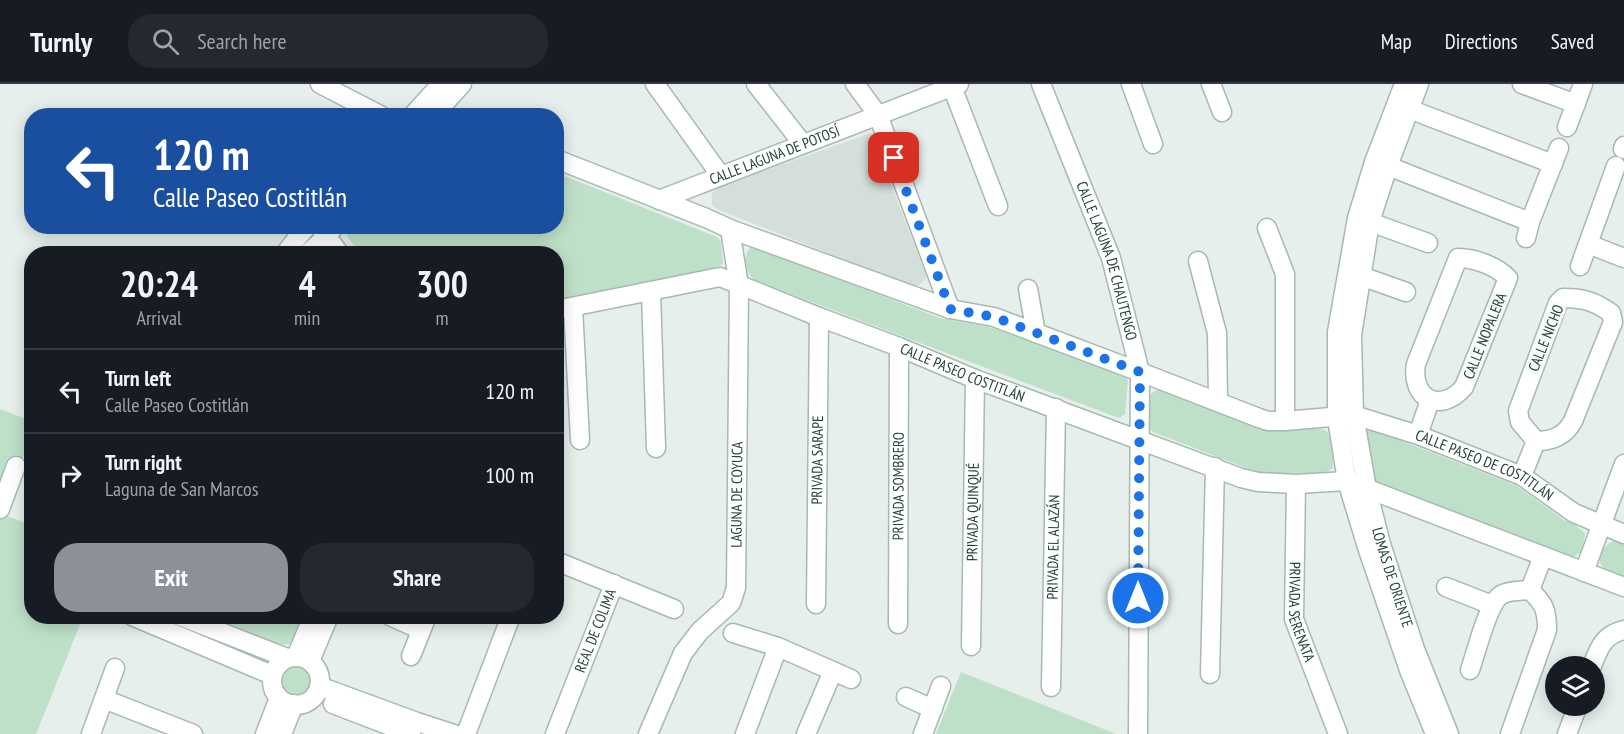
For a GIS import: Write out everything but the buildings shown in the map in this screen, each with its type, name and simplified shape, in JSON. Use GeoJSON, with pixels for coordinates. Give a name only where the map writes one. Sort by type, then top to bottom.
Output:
{"type":"FeatureCollection","features":[{"type":"Feature","properties":{"kind":"street"},"geometry":{"type":"LineString","coordinates":[[320,84],[366,108]]}},
{"type":"Feature","properties":{"kind":"street"},"geometry":{"type":"LineString","coordinates":[[432,108],[441,84]]}},
{"type":"Feature","properties":{"kind":"street"},"geometry":{"type":"LineString","coordinates":[[436,108],[462,84]]}},
{"type":"Feature","properties":{"kind":"street"},"geometry":{"type":"LineString","coordinates":[[655,84],[715,178],[700,195],[706,218]]}},
{"type":"Feature","properties":{"kind":"street"},"geometry":{"type":"LineString","coordinates":[[756,84],[803,144]]}},
{"type":"Feature","properties":{"kind":"street"},"geometry":{"type":"LineString","coordinates":[[855,84],[878,115],[950,309]]}},
{"type":"Feature","properties":{"kind":"street","name":"CALLE LAGUNA DE CHAUTENGO"},"geometry":{"type":"LineString","coordinates":[[1041,84],[1111,258],[1140,372],[1138,734]]}},
{"type":"Feature","properties":{"kind":"street"},"geometry":{"type":"LineString","coordinates":[[1131,84],[1153,144]]}},
{"type":"Feature","properties":{"kind":"street"},"geometry":{"type":"LineString","coordinates":[[1211,84],[1222,112]]}},
{"type":"Feature","properties":{"kind":"street"},"geometry":{"type":"LineString","coordinates":[[1345,417],[1338,332],[1357,218],[1374,162],[1404,84]]}},
{"type":"Feature","properties":{"kind":"street"},"geometry":{"type":"LineString","coordinates":[[1345,417],[1352,335],[1370,222],[1419,84]]}},
{"type":"Feature","properties":{"kind":"street"},"geometry":{"type":"LineString","coordinates":[[1522,84],[1576,104]]}},
{"type":"Feature","properties":{"kind":"street"},"geometry":{"type":"LineString","coordinates":[[1567,127],[1583,84]]}},
{"type":"Feature","properties":{"kind":"street"},"geometry":{"type":"LineString","coordinates":[[954,85],[998,206]]}},
{"type":"Feature","properties":{"kind":"street","name":"CALLE LAGUNA DE POTOSÍ"},"geometry":{"type":"LineString","coordinates":[[659,200],[954,85]]}},
{"type":"Feature","properties":{"kind":"street"},"geometry":{"type":"LineString","coordinates":[[1388,166],[1528,230],[1556,156],[1409,109]]}},
{"type":"Feature","properties":{"kind":"street"},"geometry":{"type":"LineString","coordinates":[[1580,266],[1588,244],[1617,189],[1621,154]]}},
{"type":"Feature","properties":{"kind":"street"},"geometry":{"type":"LineString","coordinates":[[564,162],[730,229],[950,309],[994,317],[1268,421],[1345,417]]}},
{"type":"Feature","properties":{"kind":"street"},"geometry":{"type":"LineString","coordinates":[[1370,222],[1428,243]]}},
{"type":"Feature","properties":{"kind":"street"},"geometry":{"type":"LineString","coordinates":[[1267,228],[1285,274],[1285,421]]}},
{"type":"Feature","properties":{"kind":"street","name":"LAGUNA DE COYUCA"},"geometry":{"type":"LineString","coordinates":[[648,734],[682,653],[700,631],[731,603],[736,588],[739,286],[730,229]]}},
{"type":"Feature","properties":{"kind":"street"},"geometry":{"type":"LineString","coordinates":[[292,246],[301,234]]}},
{"type":"Feature","properties":{"kind":"street"},"geometry":{"type":"LineString","coordinates":[[314,246],[324,234]]}},
{"type":"Feature","properties":{"kind":"street"},"geometry":{"type":"LineString","coordinates":[[1588,244],[1624,258]]}},
{"type":"Feature","properties":{"kind":"street","name":"CALLE NOPALERA"},"geometry":{"type":"LineString","coordinates":[[1458,258],[1469,258],[1502,272],[1508,278],[1464,387],[1456,396],[1446,401],[1430,400],[1417,385],[1414,374],[1416,364],[1458,258]]}},
{"type":"Feature","properties":{"kind":"street"},"geometry":{"type":"LineString","coordinates":[[1198,261],[1217,333],[1218,402]]}},
{"type":"Feature","properties":{"kind":"street"},"geometry":{"type":"LineString","coordinates":[[1361,276],[1406,292]]}},
{"type":"Feature","properties":{"kind":"street","name":"CALLE PASEO COSTITLÁN"},"geometry":{"type":"LineString","coordinates":[[565,308],[720,277],[975,380],[1241,478],[1258,482],[1296,484],[1347,481],[1367,489]]}},
{"type":"Feature","properties":{"kind":"street"},"geometry":{"type":"LineString","coordinates":[[1028,289],[1036,333]]}},
{"type":"Feature","properties":{"kind":"street"},"geometry":{"type":"LineString","coordinates":[[651,292],[656,448]]}},
{"type":"Feature","properties":{"kind":"street","name":"CALLE NICHO"},"geometry":{"type":"LineString","coordinates":[[1563,298],[1580,298],[1598,304],[1611,313],[1613,322],[1569,430],[1561,436],[1546,441],[1536,441],[1520,422],[1518,411],[1558,303],[1563,298]]}},
{"type":"Feature","properties":{"kind":"street"},"geometry":{"type":"LineString","coordinates":[[565,308],[580,440]]}},
{"type":"Feature","properties":{"kind":"street","name":"PRIVADA SARAPE"},"geometry":{"type":"LineString","coordinates":[[816,604],[819,317]]}},
{"type":"Feature","properties":{"kind":"street","name":"PRIVADA SOMBRERO"},"geometry":{"type":"LineString","coordinates":[[898,347],[898,624]]}},
{"type":"Feature","properties":{"kind":"street","name":"PRIVADA QUINQUÉ"},"geometry":{"type":"LineString","coordinates":[[971,646],[975,380]]}},
{"type":"Feature","properties":{"kind":"street"},"geometry":{"type":"LineString","coordinates":[[1418,435],[1430,400]]}},
{"type":"Feature","properties":{"kind":"street","name":"PRIVADA EL ALAZÁN"},"geometry":{"type":"LineString","coordinates":[[1051,687],[1056,408]]}},
{"type":"Feature","properties":{"kind":"street","name":"CALLE PASEO DE COSTITLÁN"},"geometry":{"type":"LineString","coordinates":[[1345,417],[1418,435],[1522,476],[1574,513],[1624,534]]}},
{"type":"Feature","properties":{"kind":"street","name":"LOMAS DE ORIENTE"},"geometry":{"type":"LineString","coordinates":[[1345,417],[1347,481],[1385,602],[1435,734]]}},
{"type":"Feature","properties":{"kind":"street","name":"LOMAS DE ORIENTE"},"geometry":{"type":"LineString","coordinates":[[1345,417],[1367,489],[1380,544],[1415,649],[1449,734]]}},
{"type":"Feature","properties":{"kind":"street"},"geometry":{"type":"LineString","coordinates":[[1522,476],[1536,441]]}},
{"type":"Feature","properties":{"kind":"street"},"geometry":{"type":"LineString","coordinates":[[1584,572],[1624,464]]}},
{"type":"Feature","properties":{"kind":"street"},"geometry":{"type":"LineString","coordinates":[[0,509],[16,466]]}},
{"type":"Feature","properties":{"kind":"street"},"geometry":{"type":"LineString","coordinates":[[1210,674],[1215,467]]}},
{"type":"Feature","properties":{"kind":"street","name":"PRIVADA SERENATA"},"geometry":{"type":"LineString","coordinates":[[1296,484],[1294,619],[1338,734]]}},
{"type":"Feature","properties":{"kind":"street"},"geometry":{"type":"LineString","coordinates":[[1367,489],[1624,587]]}},
{"type":"Feature","properties":{"kind":"street"},"geometry":{"type":"LineString","coordinates":[[1530,590],[1543,556]]}},
{"type":"Feature","properties":{"kind":"street","name":"REAL DE COLIMA"},"geometry":{"type":"LineString","coordinates":[[555,734],[614,584],[564,564]]}},
{"type":"Feature","properties":{"kind":"street"},"geometry":{"type":"LineString","coordinates":[[614,584],[674,609]]}},
{"type":"Feature","properties":{"kind":"street"},"geometry":{"type":"LineString","coordinates":[[1446,587],[1492,605]]}},
{"type":"Feature","properties":{"kind":"street"},"geometry":{"type":"LineString","coordinates":[[1470,670],[1492,605],[1502,595],[1530,590]]}},
{"type":"Feature","properties":{"kind":"street"},"geometry":{"type":"LineString","coordinates":[[1510,734],[1547,630],[1547,614],[1541,602],[1530,590]]}},
{"type":"Feature","properties":{"kind":"street"},"geometry":{"type":"LineString","coordinates":[[151,624],[272,675]]}},
{"type":"Feature","properties":{"kind":"street"},"geometry":{"type":"LineString","coordinates":[[202,624],[298,659],[319,672],[317,691],[306,702],[287,701],[273,687],[272,675],[275,668],[298,659],[323,624]]}},
{"type":"Feature","properties":{"kind":"street"},"geometry":{"type":"LineString","coordinates":[[298,659],[310,624]]}},
{"type":"Feature","properties":{"kind":"street"},"geometry":{"type":"LineString","coordinates":[[411,656],[424,624]]}},
{"type":"Feature","properties":{"kind":"street"},"geometry":{"type":"LineString","coordinates":[[466,734],[508,624]]}},
{"type":"Feature","properties":{"kind":"street"},"geometry":{"type":"LineString","coordinates":[[1596,656],[1600,645],[1608,636],[1624,630]]}},
{"type":"Feature","properties":{"kind":"street"},"geometry":{"type":"LineString","coordinates":[[733,633],[778,647],[851,679]]}},
{"type":"Feature","properties":{"kind":"street"},"geometry":{"type":"LineString","coordinates":[[745,734],[778,647]]}},
{"type":"Feature","properties":{"kind":"street"},"geometry":{"type":"LineString","coordinates":[[91,734],[115,668]]}},
{"type":"Feature","properties":{"kind":"street"},"geometry":{"type":"LineString","coordinates":[[806,734],[832,671]]}},
{"type":"Feature","properties":{"kind":"street"},"geometry":{"type":"LineString","coordinates":[[923,734],[941,687]]}},
{"type":"Feature","properties":{"kind":"street"},"geometry":{"type":"LineString","coordinates":[[317,691],[411,734]]}},
{"type":"Feature","properties":{"kind":"street"},"geometry":{"type":"LineString","coordinates":[[317,691],[454,734]]}},
{"type":"Feature","properties":{"kind":"street"},"geometry":{"type":"LineString","coordinates":[[906,697],[933,709]]}},
{"type":"Feature","properties":{"kind":"street"},"geometry":{"type":"LineString","coordinates":[[104,699],[194,734]]}},
{"type":"Feature","properties":{"kind":"street"},"geometry":{"type":"LineString","coordinates":[[265,734],[287,701]]}},
{"type":"Feature","properties":{"kind":"street"},"geometry":{"type":"LineString","coordinates":[[282,734],[287,701]]}},
{"type":"Feature","properties":{"kind":"street"},"geometry":{"type":"LineString","coordinates":[[1567,734],[1574,716]]}},
{"type":"Feature","properties":{"kind":"shaded area"},"geometry":{"type":"Polygon","coordinates":[[[871,133],[927,277],[916,288],[719,210],[712,205],[712,193],[719,187],[871,133]]]}},
{"type":"Feature","properties":{"kind":"green space"},"geometry":{"type":"Polygon","coordinates":[[[564,176],[717,237],[721,242],[723,264],[712,270],[564,300],[564,246],[354,246],[347,234],[564,234],[564,176]]]}},
{"type":"Feature","properties":{"kind":"green space"},"geometry":{"type":"Polygon","coordinates":[[[752,246],[940,318],[993,328],[1124,375],[1128,380],[1125,414],[1119,418],[756,281],[745,264],[746,254],[752,246]]]}},
{"type":"Feature","properties":{"kind":"green space"},"geometry":{"type":"Polygon","coordinates":[[[1160,389],[1258,427],[1326,431],[1332,443],[1333,468],[1325,473],[1259,473],[1153,432],[1149,428],[1147,405],[1154,391],[1160,389]]]}},
{"type":"Feature","properties":{"kind":"green space"},"geometry":{"type":"Polygon","coordinates":[[[0,409],[24,418],[24,455],[7,516],[24,522],[24,624],[80,624],[36,734],[0,734],[0,409]]]}},
{"type":"Feature","properties":{"kind":"green space"},"geometry":{"type":"Polygon","coordinates":[[[1374,430],[1517,486],[1585,533],[1582,551],[1575,556],[1566,556],[1375,484],[1367,431],[1374,430]]]}},
{"type":"Feature","properties":{"kind":"green space"},"geometry":{"type":"Polygon","coordinates":[[[1618,539],[1624,542],[1624,577],[1607,570],[1600,561],[1605,547],[1618,539]]]}},
{"type":"Feature","properties":{"kind":"green space"},"geometry":{"type":"Polygon","coordinates":[[[230,624],[299,624],[290,644],[280,645],[230,624]]]}},
{"type":"Feature","properties":{"kind":"green space"},"geometry":{"type":"Polygon","coordinates":[[[296,667],[307,671],[311,682],[307,693],[296,697],[285,693],[281,682],[285,671],[296,667]]]}},
{"type":"Feature","properties":{"kind":"green space"},"geometry":{"type":"Polygon","coordinates":[[[961,672],[1116,734],[936,734],[961,672]]]}},
{"type":"Feature","properties":{"kind":"route"},"geometry":{"type":"LineString","coordinates":[[894,158],[950,309],[994,317],[1140,372],[1138,598]]}}]}
